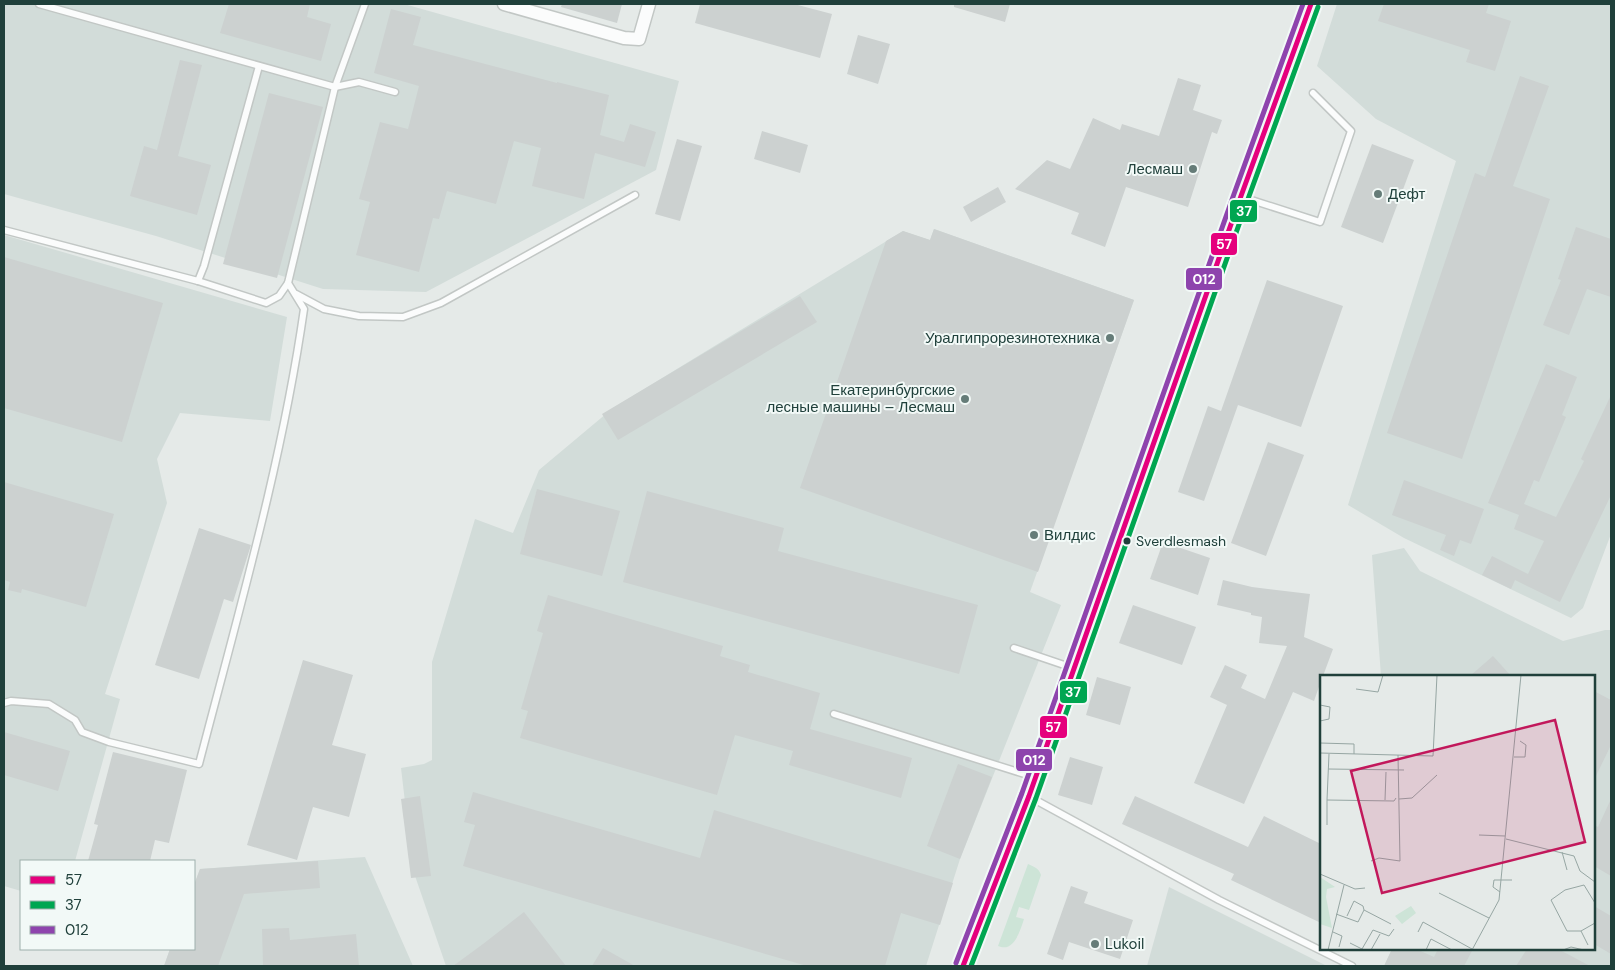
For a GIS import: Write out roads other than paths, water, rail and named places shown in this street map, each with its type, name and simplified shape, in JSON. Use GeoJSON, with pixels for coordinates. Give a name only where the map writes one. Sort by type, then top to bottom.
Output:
{"type":"FeatureCollection","features":[{"type":"Feature","properties":{"kind":"main road"},"geometry":{"type":"LineString","coordinates":[[963,966],[1036,777],[1241,196],[1311,4]]}},
{"type":"Feature","properties":{"kind":"street"},"geometry":{"type":"LineString","coordinates":[[504,4],[624,38],[639,39],[649,4]]}},
{"type":"Feature","properties":{"kind":"lane"},"geometry":{"type":"LineString","coordinates":[[39,4],[335,87],[358,82],[395,92]]}},
{"type":"Feature","properties":{"kind":"lane"},"geometry":{"type":"LineString","coordinates":[[4,230],[198,281],[266,303],[279,296],[288,284],[335,87],[365,4]]}},
{"type":"Feature","properties":{"kind":"lane"},"geometry":{"type":"LineString","coordinates":[[198,281],[204,266],[259,66]]}},
{"type":"Feature","properties":{"kind":"lane"},"geometry":{"type":"LineString","coordinates":[[1241,196],[1320,222],[1351,131],[1313,93]]}},
{"type":"Feature","properties":{"kind":"lane"},"geometry":{"type":"LineString","coordinates":[[294,293],[324,309],[359,316],[403,317],[441,303],[635,195]]}},
{"type":"Feature","properties":{"kind":"lane"},"geometry":{"type":"LineString","coordinates":[[4,703],[11,701],[49,704],[75,720],[82,732],[108,742],[199,764],[271,487],[300,340],[304,309],[288,284]]}},
{"type":"Feature","properties":{"kind":"lane"},"geometry":{"type":"LineString","coordinates":[[1014,648],[1074,668]]}},
{"type":"Feature","properties":{"kind":"lane"},"geometry":{"type":"LineString","coordinates":[[834,714],[1036,777]]}},
{"type":"Feature","properties":{"kind":"lane"},"geometry":{"type":"LineString","coordinates":[[1029,796],[1219,900],[1352,966]]}},
{"type":"Feature","properties":{"kind":"place","name":"Лесмаш"},"geometry":{"type":"Point","coordinates":[1193,169]}},
{"type":"Feature","properties":{"kind":"place","name":"Дефт"},"geometry":{"type":"Point","coordinates":[1378,194]}},
{"type":"Feature","properties":{"kind":"place","name":"Уралгипрорезинотехника"},"geometry":{"type":"Point","coordinates":[1110,338]}},
{"type":"Feature","properties":{"kind":"place","name":"Екатеринбургские лесные машины – Лесмаш"},"geometry":{"type":"Point","coordinates":[965,399]}},
{"type":"Feature","properties":{"kind":"place","name":"Вилдис"},"geometry":{"type":"Point","coordinates":[1034,535]}},
{"type":"Feature","properties":{"kind":"place","name":"Sverdlesmash"},"geometry":{"type":"Point","coordinates":[1127,541]}},
{"type":"Feature","properties":{"kind":"place","name":"Lukoil"},"geometry":{"type":"Point","coordinates":[1095,944]}}]}
